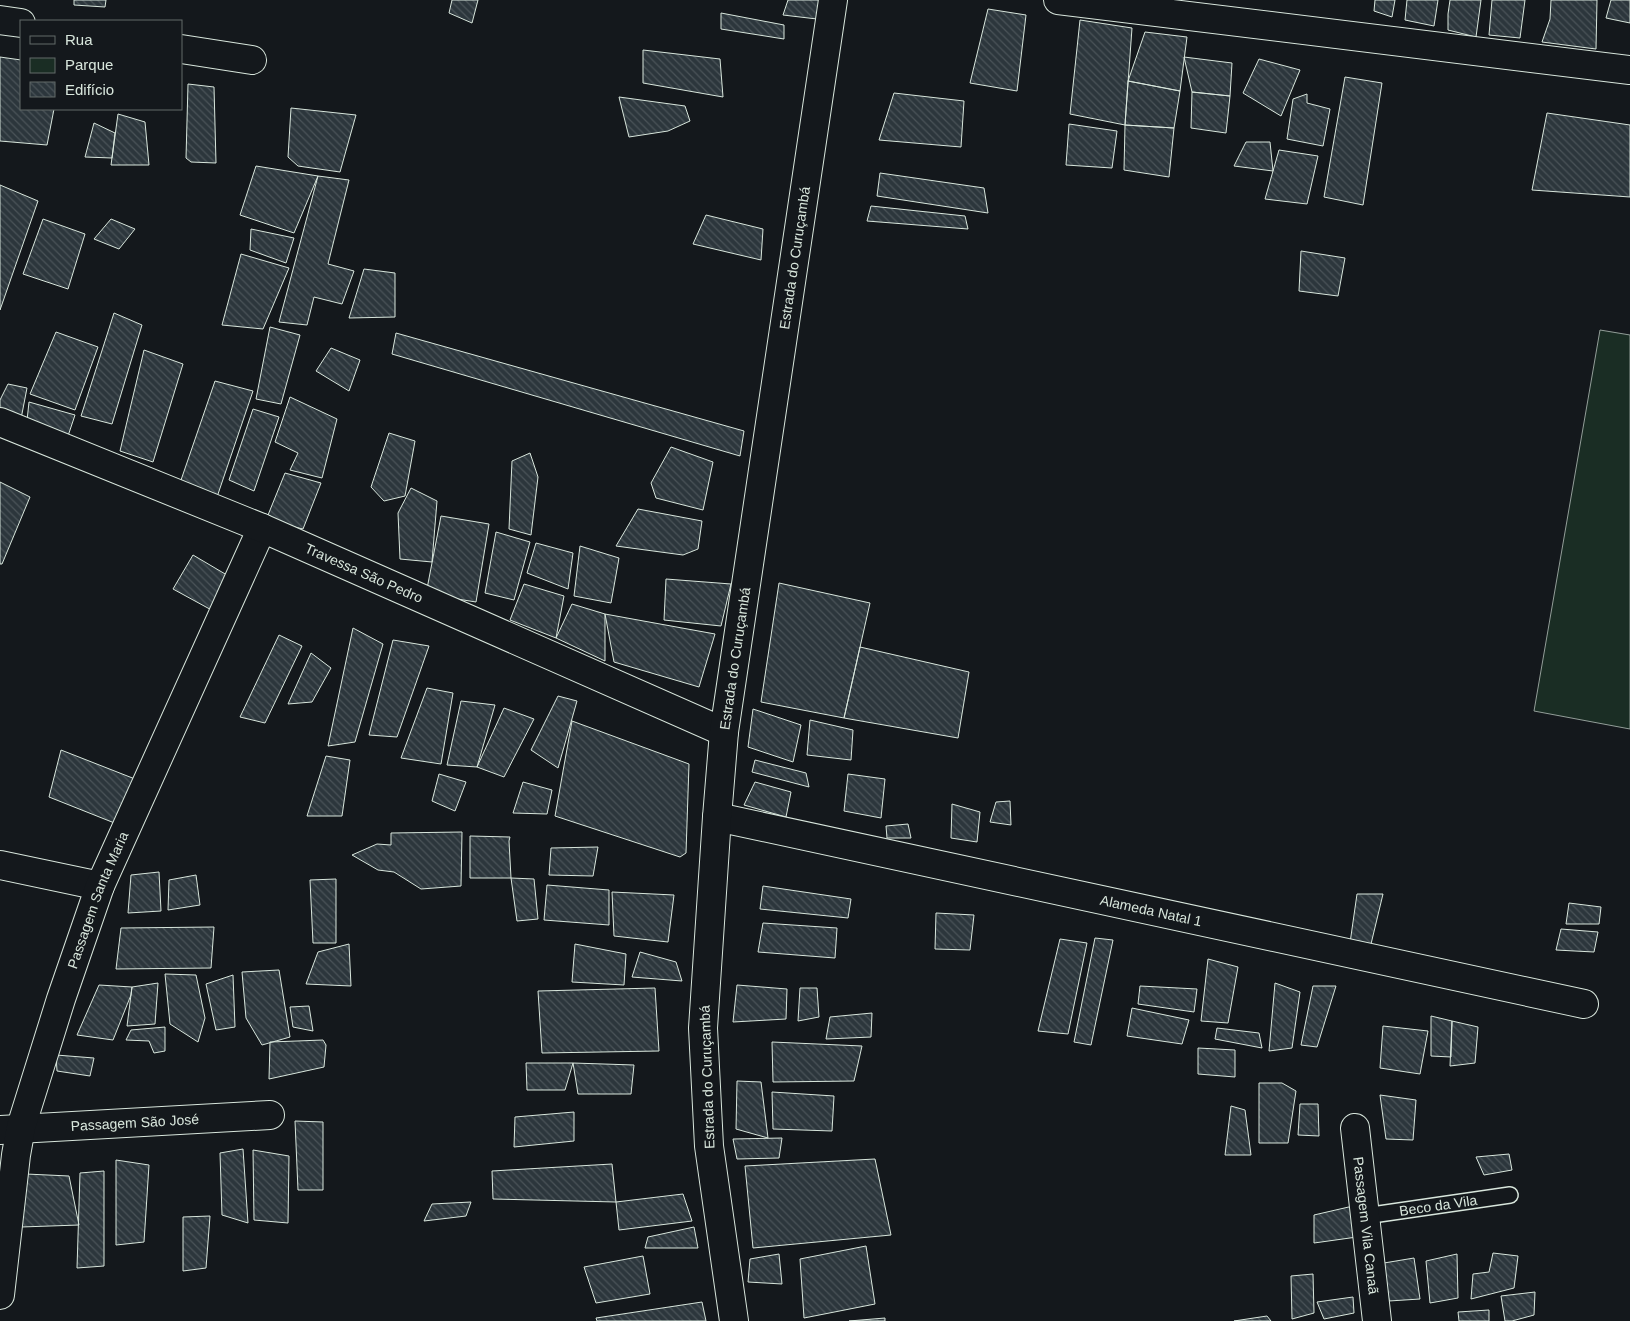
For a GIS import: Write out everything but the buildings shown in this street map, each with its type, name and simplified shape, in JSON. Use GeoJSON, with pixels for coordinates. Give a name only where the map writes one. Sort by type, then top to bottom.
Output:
{"type":"FeatureCollection","features":[{"type":"Feature","properties":{"kind":"street","name":"Estrada do Curuçambá"},"geometry":{"type":"LineString","coordinates":[[734,1321],[709,1146],[703,1028],[717,817],[724,732],[833,0]]}},
{"type":"Feature","properties":{"kind":"street"},"geometry":{"type":"LineString","coordinates":[[1058,0],[1630,70]]}},
{"type":"Feature","properties":{"kind":"street"},"geometry":{"type":"LineString","coordinates":[[0,20],[20,23]]}},
{"type":"Feature","properties":{"kind":"street"},"geometry":{"type":"LineString","coordinates":[[182,49],[252,60]]}},
{"type":"Feature","properties":{"kind":"street","name":"Travessa São Pedro"},"geometry":{"type":"LineString","coordinates":[[0,422],[262,528],[724,732]]}},
{"type":"Feature","properties":{"kind":"street","name":"Passagem Santa Maria"},"geometry":{"type":"LineString","coordinates":[[0,1295],[16,1155],[11,1129],[61,999],[100,886],[262,528]]}},
{"type":"Feature","properties":{"kind":"street","name":"Alameda Natal 1"},"geometry":{"type":"LineString","coordinates":[[717,817],[1584,1004]]}},
{"type":"Feature","properties":{"kind":"street"},"geometry":{"type":"LineString","coordinates":[[0,865],[100,886]]}},
{"type":"Feature","properties":{"kind":"street","name":"Passagem São José"},"geometry":{"type":"LineString","coordinates":[[11,1129],[270,1115]]}},
{"type":"Feature","properties":{"kind":"street","name":"Passagem Vila Canaã"},"geometry":{"type":"LineString","coordinates":[[1355,1128],[1378,1321]]}},
{"type":"Feature","properties":{"kind":"lane","name":"Beco da Vila"},"geometry":{"type":"LineString","coordinates":[[1365,1216],[1510,1195]]}},
{"type":"Feature","properties":{"kind":"green space"},"geometry":{"type":"Polygon","coordinates":[[[1600,330],[1630,335],[1630,729],[1534,711],[1600,330]]]}}]}
